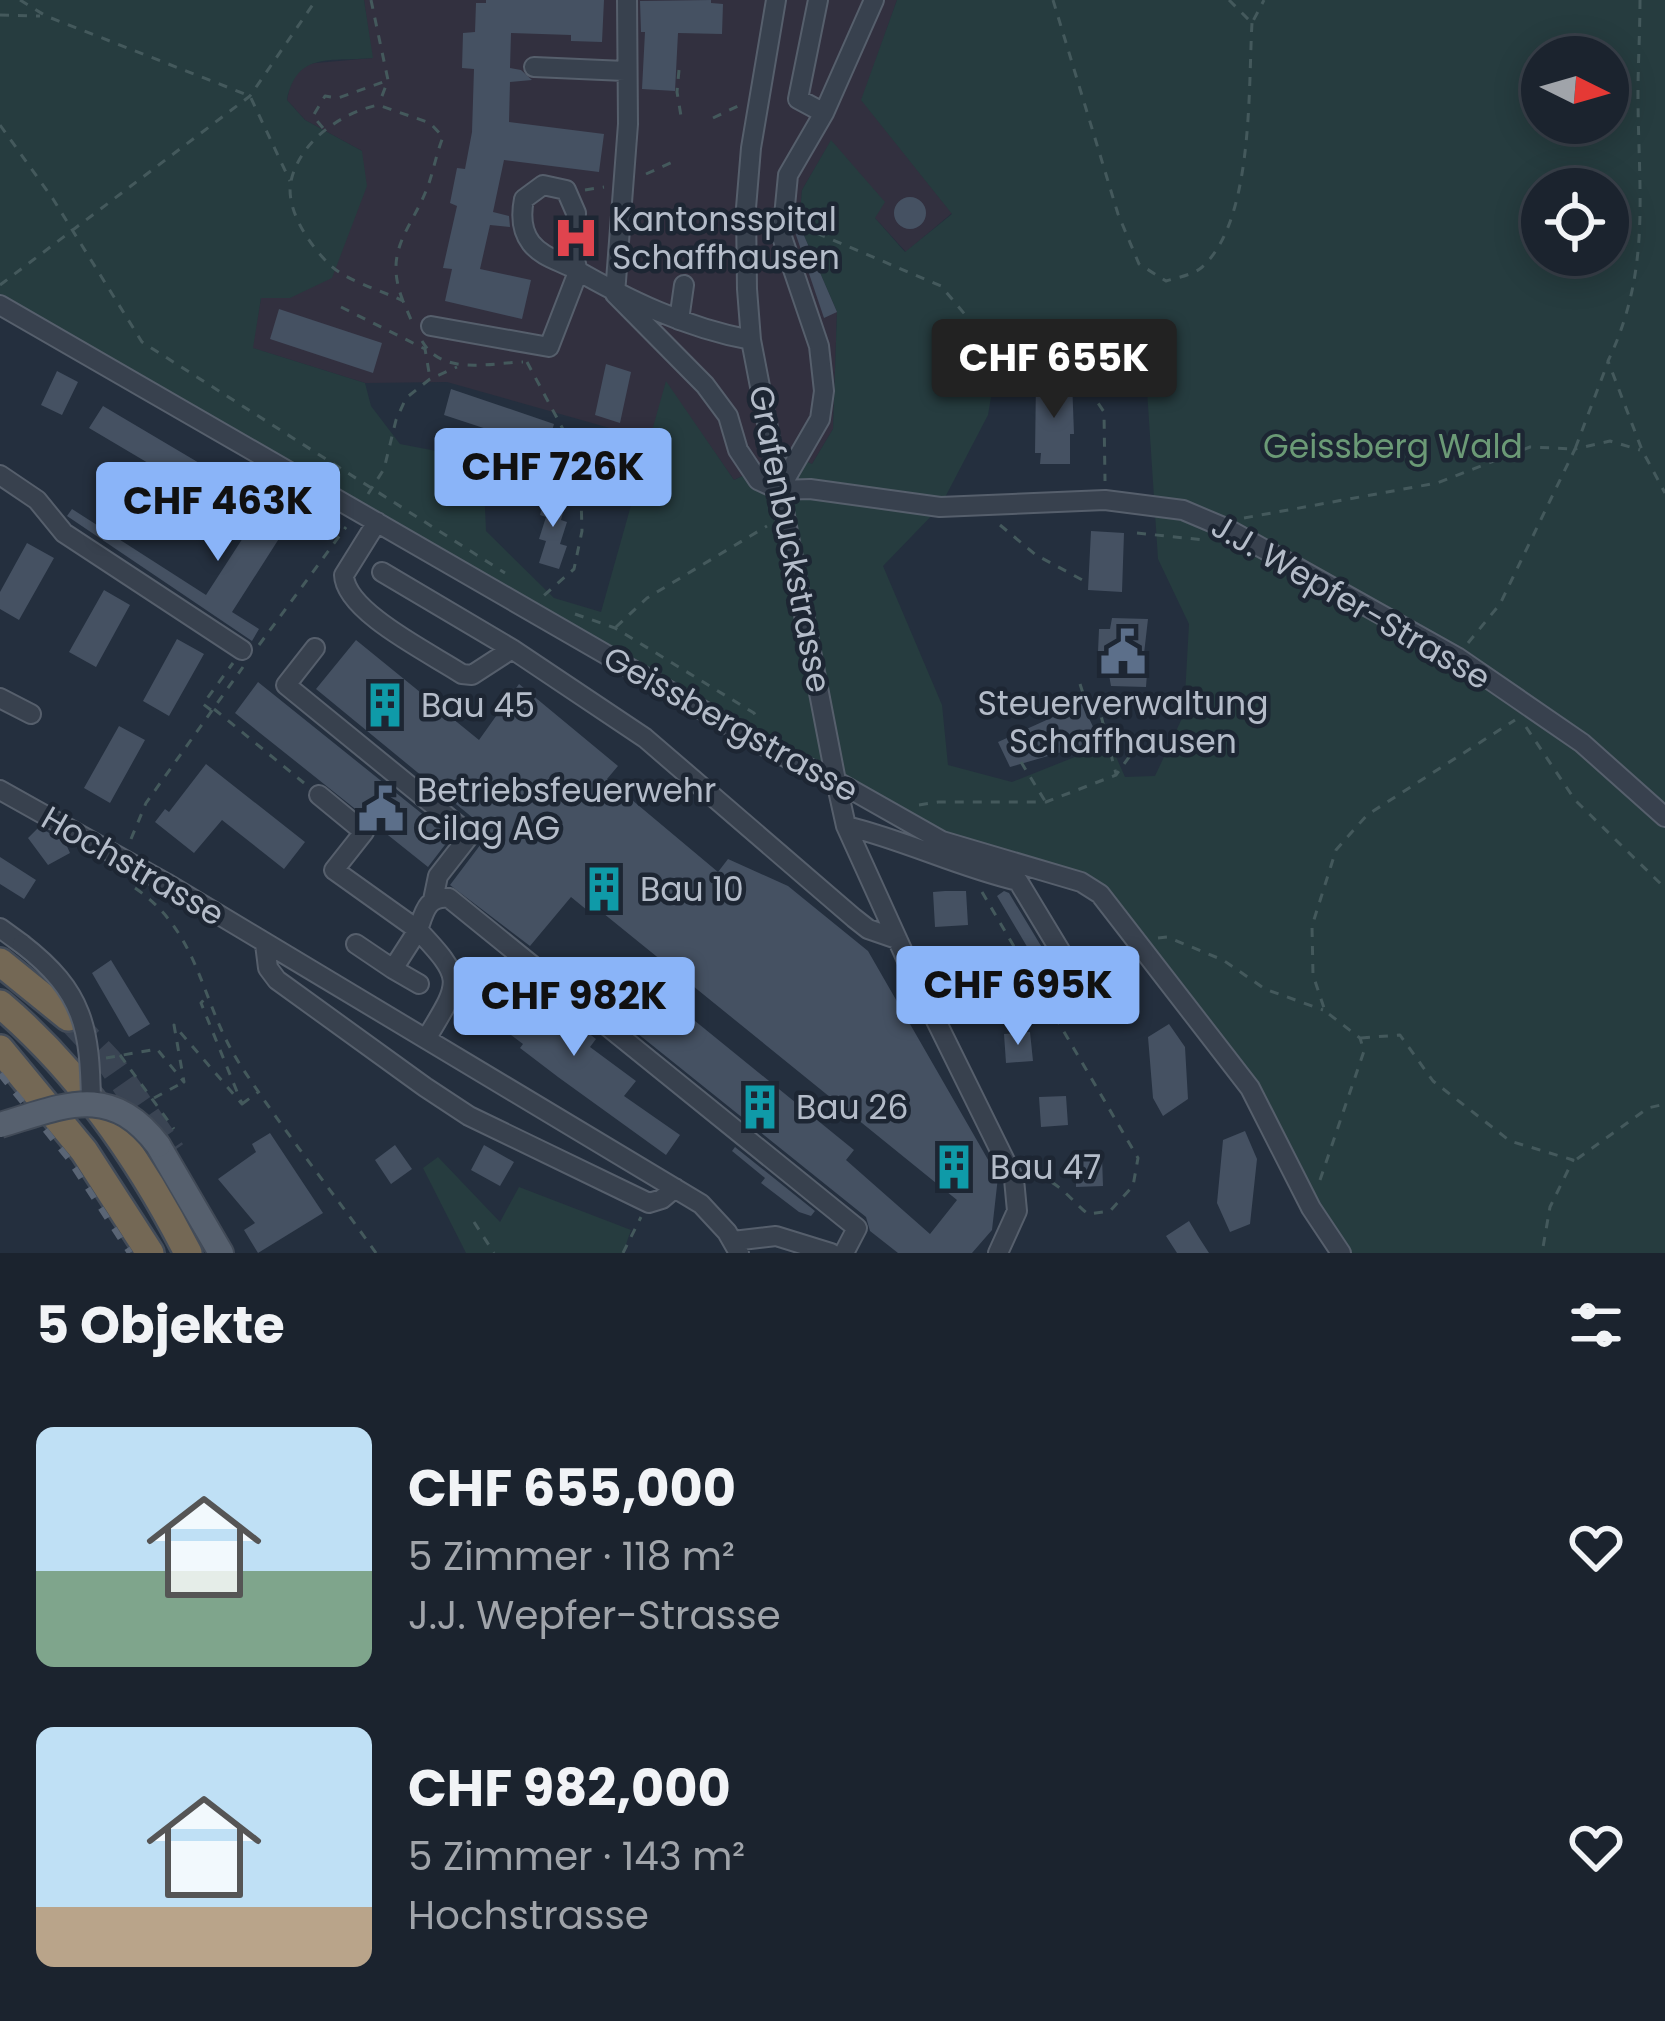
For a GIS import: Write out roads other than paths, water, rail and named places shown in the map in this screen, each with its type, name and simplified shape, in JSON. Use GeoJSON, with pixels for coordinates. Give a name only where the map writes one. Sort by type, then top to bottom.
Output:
{"type":"FeatureCollection","features":[{"type":"Feature","properties":{"kind":"highway"},"geometry":{"type":"LineString","coordinates":[[11,953],[68,1017]]}},
{"type":"Feature","properties":{"kind":"highway"},"geometry":{"type":"LineString","coordinates":[[0,1004],[50,1051],[116,1134],[188,1253]]}},
{"type":"Feature","properties":{"kind":"highway"},"geometry":{"type":"LineString","coordinates":[[0,1021],[99,1142],[169,1253]]}},
{"type":"Feature","properties":{"kind":"highway"},"geometry":{"type":"LineString","coordinates":[[0,1049],[84,1151],[150,1253]]}},
{"type":"Feature","properties":{"kind":"main road"},"geometry":{"type":"LineString","coordinates":[[0,1125],[92,1103],[123,1112],[158,1145],[221,1253]]}},
{"type":"Feature","properties":{"kind":"street"},"geometry":{"type":"LineString","coordinates":[[627,0],[628,124],[614,293],[705,385],[728,416],[738,450],[758,480],[779,490],[820,419],[824,391],[818,346],[782,237],[788,175],[824,113],[874,0]]}},
{"type":"Feature","properties":{"kind":"street","name":"Grafenbuckstrasse"},"geometry":{"type":"LineString","coordinates":[[776,0],[758,97],[746,208],[751,340],[846,826],[1014,1179],[1017,1211],[998,1253]]}},
{"type":"Feature","properties":{"kind":"street"},"geometry":{"type":"LineString","coordinates":[[798,99],[818,0]]}},
{"type":"Feature","properties":{"kind":"street"},"geometry":{"type":"LineString","coordinates":[[534,68],[625,70]]}},
{"type":"Feature","properties":{"kind":"street"},"geometry":{"type":"LineString","coordinates":[[758,97],[798,99],[824,113]]}},
{"type":"Feature","properties":{"kind":"street"},"geometry":{"type":"LineString","coordinates":[[430,326],[549,347],[578,272],[571,196],[558,186],[543,185],[524,199],[521,213],[531,243],[545,255],[578,272],[614,293],[679,320],[751,340]]}},
{"type":"Feature","properties":{"kind":"street"},"geometry":{"type":"LineString","coordinates":[[679,320],[684,285]]}},
{"type":"Feature","properties":{"kind":"street","name":"Geissbergstrasse"},"geometry":{"type":"LineString","coordinates":[[0,305],[776,752],[942,841],[1081,882],[1100,894],[1250,1088],[1311,1208],[1341,1253]]}},
{"type":"Feature","properties":{"kind":"street"},"geometry":{"type":"LineString","coordinates":[[0,475],[21,487],[64,532],[242,651]]}},
{"type":"Feature","properties":{"kind":"street","name":"J.J. Wepfer-Strasse"},"geometry":{"type":"LineString","coordinates":[[779,490],[810,489],[940,507],[1105,500],[1183,510],[1228,529],[1457,657],[1582,743],[1665,817]]}},
{"type":"Feature","properties":{"kind":"street"},"geometry":{"type":"LineString","coordinates":[[377,522],[344,575],[344,585],[362,609],[462,674],[472,674],[512,649]]}},
{"type":"Feature","properties":{"kind":"street"},"geometry":{"type":"LineString","coordinates":[[382,572],[512,649],[645,738],[868,929],[897,939]]}},
{"type":"Feature","properties":{"kind":"street"},"geometry":{"type":"LineString","coordinates":[[315,648],[286,686],[470,835],[438,876],[433,900],[393,969]]}},
{"type":"Feature","properties":{"kind":"street"},"geometry":{"type":"LineString","coordinates":[[0,698],[31,714]]}},
{"type":"Feature","properties":{"kind":"street","name":"Hochstrasse"},"geometry":{"type":"LineString","coordinates":[[0,790],[674,1188],[711,1213],[736,1247]]}},
{"type":"Feature","properties":{"kind":"street"},"geometry":{"type":"LineString","coordinates":[[319,795],[364,832],[334,870],[418,930],[450,963],[454,981],[450,999],[426,1039]]}},
{"type":"Feature","properties":{"kind":"street"},"geometry":{"type":"LineString","coordinates":[[846,826],[895,838],[969,870],[1018,881],[1070,967]]}},
{"type":"Feature","properties":{"kind":"street"},"geometry":{"type":"LineString","coordinates":[[433,900],[449,898],[857,1228],[844,1253]]}},
{"type":"Feature","properties":{"kind":"street"},"geometry":{"type":"LineString","coordinates":[[0,928],[11,953],[54,971],[72,994],[87,1032],[92,1103]]}},
{"type":"Feature","properties":{"kind":"street","name":"Hochstrasse"},"geometry":{"type":"LineString","coordinates":[[265,944],[268,968],[278,980],[340,1030],[469,1116],[649,1202],[662,1199],[674,1188]]}},
{"type":"Feature","properties":{"kind":"street"},"geometry":{"type":"LineString","coordinates":[[356,944],[419,984]]}},
{"type":"Feature","properties":{"kind":"street"},"geometry":{"type":"LineString","coordinates":[[736,1247],[776,1236],[831,1253]]}},
{"type":"Feature","properties":{"kind":"tunnel"},"geometry":{"type":"LineString","coordinates":[[71,1020],[109,1061],[172,1152]]}},
{"type":"Feature","properties":{"kind":"railway"},"geometry":{"type":"LineString","coordinates":[[0,1074],[68,1158],[130,1253]]}},
{"type":"Feature","properties":{"kind":"place","name":"Kantonsspital Schaffhausen"},"geometry":{"type":"Point","coordinates":[576,238]}},
{"type":"Feature","properties":{"kind":"place","name":"Steuerverwaltung Schaffhausen"},"geometry":{"type":"Point","coordinates":[1123,652]}},
{"type":"Feature","properties":{"kind":"place","name":"Bau 45"},"geometry":{"type":"Point","coordinates":[385,705]}},
{"type":"Feature","properties":{"kind":"place","name":"Betriebsfeuerwehr Cilag AG"},"geometry":{"type":"Point","coordinates":[381,809]}},
{"type":"Feature","properties":{"kind":"place","name":"Bau 10"},"geometry":{"type":"Point","coordinates":[604,889]}},
{"type":"Feature","properties":{"kind":"place","name":"Bau 26"},"geometry":{"type":"Point","coordinates":[760,1107]}},
{"type":"Feature","properties":{"kind":"place","name":"Bau 47"},"geometry":{"type":"Point","coordinates":[954,1167]}},
{"type":"Feature","properties":{"kind":"park label","name":"Geissberg Wald"},"geometry":{"type":"Point","coordinates":[1393,446]}}]}
